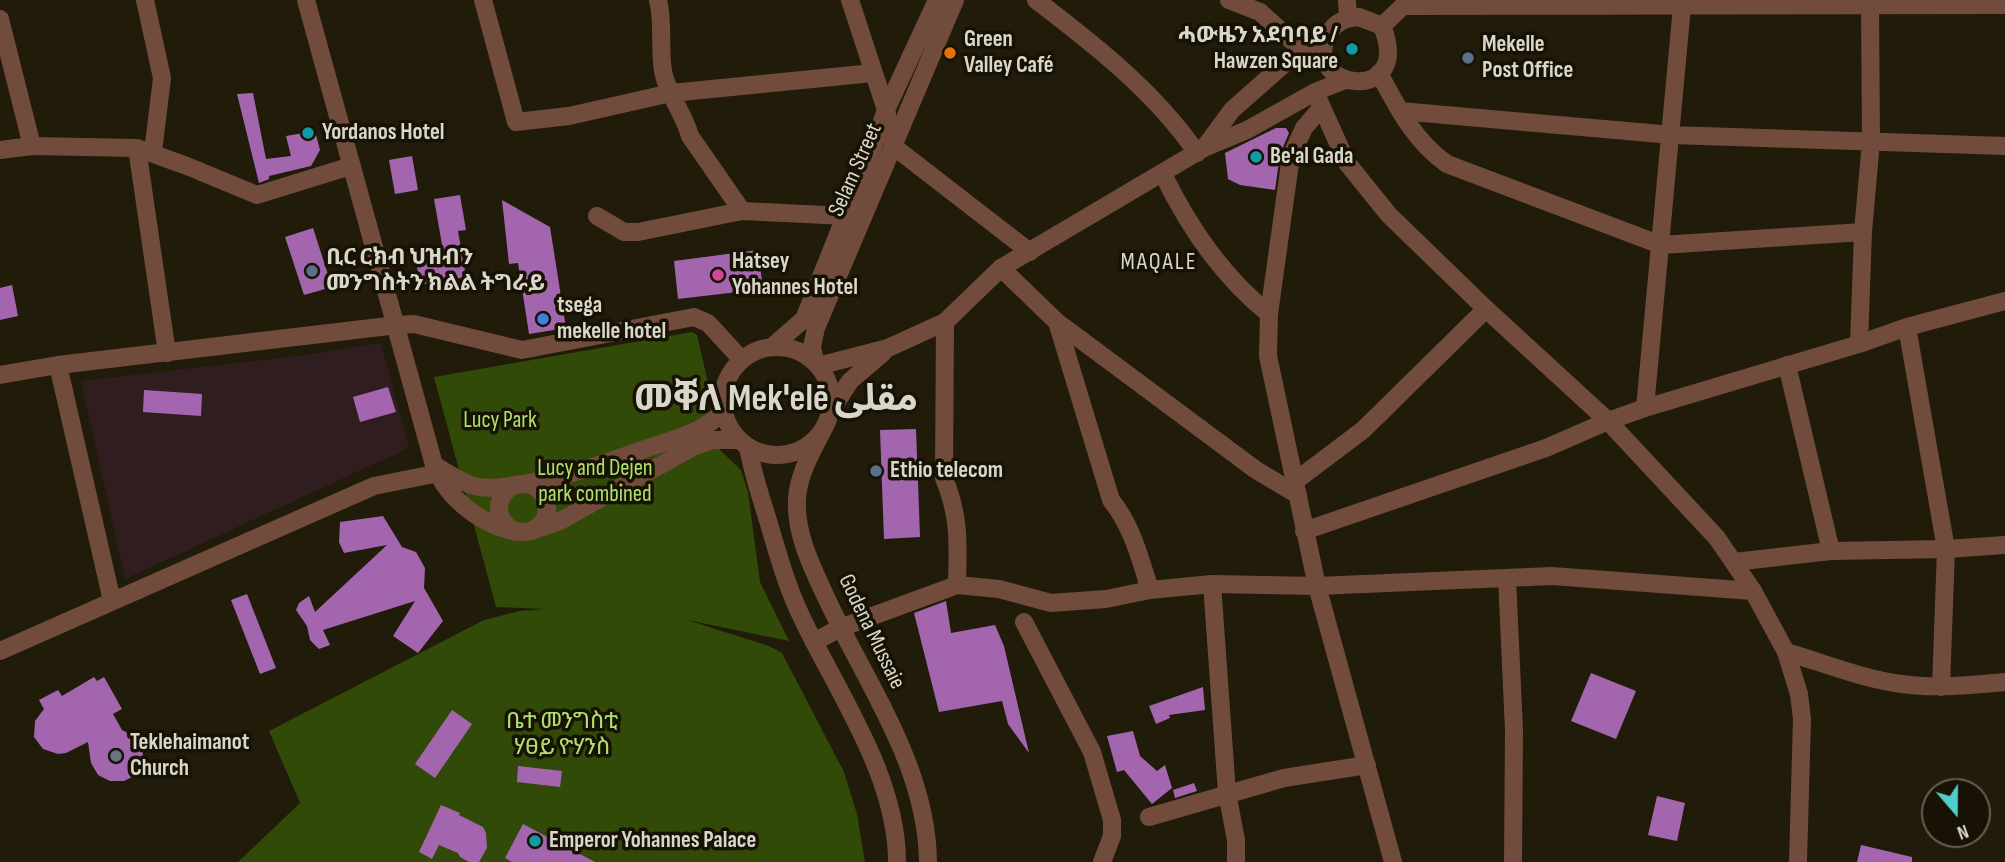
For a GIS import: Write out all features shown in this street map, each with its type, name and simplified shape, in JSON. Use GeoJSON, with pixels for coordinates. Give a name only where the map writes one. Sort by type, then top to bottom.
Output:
{"type":"FeatureCollection","features":[{"type":"Feature","properties":{"kind":"street"},"geometry":{"type":"LineString","coordinates":[[145,0],[162,78],[145,150],[167,353]]}},
{"type":"Feature","properties":{"kind":"street"},"geometry":{"type":"LineString","coordinates":[[306,0],[438,470],[448,490],[476,515],[502,529],[524,532],[560,521],[695,446],[713,440],[743,444],[769,455],[792,453],[812,442],[850,381],[888,348]]}},
{"type":"Feature","properties":{"kind":"street"},"geometry":{"type":"LineString","coordinates":[[483,0],[516,122],[569,116],[671,93],[873,73]]}},
{"type":"Feature","properties":{"kind":"street"},"geometry":{"type":"LineString","coordinates":[[659,0],[663,71],[671,93],[687,123],[690,136],[742,211]]}},
{"type":"Feature","properties":{"kind":"street"},"geometry":{"type":"LineString","coordinates":[[850,0],[886,110],[893,146],[1030,252]]}},
{"type":"Feature","properties":{"kind":"street","name":"Selam Street"},"geometry":{"type":"LineString","coordinates":[[816,363],[812,347],[816,328],[853,218],[873,147],[886,110],[937,0]]}},
{"type":"Feature","properties":{"kind":"street","name":"Selam Street"},"geometry":{"type":"LineString","coordinates":[[853,218],[893,146],[955,0]]}},
{"type":"Feature","properties":{"kind":"street"},"geometry":{"type":"LineString","coordinates":[[1036,0],[1140,86],[1201,150]]}},
{"type":"Feature","properties":{"kind":"street"},"geometry":{"type":"LineString","coordinates":[[1229,0],[1260,12],[1301,48]]}},
{"type":"Feature","properties":{"kind":"street"},"geometry":{"type":"LineString","coordinates":[[1382,26],[1403,3],[2005,5]]}},
{"type":"Feature","properties":{"kind":"street"},"geometry":{"type":"LineString","coordinates":[[1859,344],[1876,4]]}},
{"type":"Feature","properties":{"kind":"street"},"geometry":{"type":"LineString","coordinates":[[1645,408],[1682,5]]}},
{"type":"Feature","properties":{"kind":"street"},"geometry":{"type":"LineString","coordinates":[[1201,150],[1232,110],[1301,48],[1325,40],[1347,9],[1382,26],[1389,43],[1386,64],[1379,73],[1366,81],[1345,80],[1335,74],[1326,62],[1325,40]]}},
{"type":"Feature","properties":{"kind":"street"},"geometry":{"type":"LineString","coordinates":[[0,19],[32,146]]}},
{"type":"Feature","properties":{"kind":"street"},"geometry":{"type":"LineString","coordinates":[[1379,73],[1400,111],[1426,148],[1447,164],[1661,245],[1863,232]]}},
{"type":"Feature","properties":{"kind":"street"},"geometry":{"type":"LineString","coordinates":[[816,363],[888,348],[945,322],[1001,268],[1201,150],[1318,100],[1345,80]]}},
{"type":"Feature","properties":{"kind":"street"},"geometry":{"type":"LineString","coordinates":[[1318,100],[1347,163],[1389,215],[1608,421],[1717,538],[1753,591],[1786,652],[1799,694],[1802,719],[1798,862]]}},
{"type":"Feature","properties":{"kind":"street"},"geometry":{"type":"LineString","coordinates":[[1318,100],[1291,156],[1269,314],[1268,356],[1317,586],[1393,862]]}},
{"type":"Feature","properties":{"kind":"street"},"geometry":{"type":"LineString","coordinates":[[1400,111],[1672,135],[2005,146]]}},
{"type":"Feature","properties":{"kind":"street"},"geometry":{"type":"LineString","coordinates":[[0,150],[32,146],[145,150],[257,195],[351,166]]}},
{"type":"Feature","properties":{"kind":"street"},"geometry":{"type":"LineString","coordinates":[[1163,174],[1199,240],[1251,299],[1269,314]]}},
{"type":"Feature","properties":{"kind":"street"},"geometry":{"type":"LineString","coordinates":[[597,216],[624,232],[638,232],[742,211],[853,218],[804,319],[773,346],[751,353],[733,368],[723,388],[723,411],[726,422],[743,444],[783,573],[881,776],[891,808],[897,862]]}},
{"type":"Feature","properties":{"kind":"street"},"geometry":{"type":"LineString","coordinates":[[1001,268],[1056,322],[1256,470],[1296,489]]}},
{"type":"Feature","properties":{"kind":"street"},"geometry":{"type":"LineString","coordinates":[[1304,531],[1546,448],[1645,408],[1907,327],[2005,301]]}},
{"type":"Feature","properties":{"kind":"street"},"geometry":{"type":"LineString","coordinates":[[1296,489],[1363,430],[1486,309]]}},
{"type":"Feature","properties":{"kind":"street"},"geometry":{"type":"LineString","coordinates":[[0,375],[58,365],[414,324],[522,350],[694,317],[708,323],[741,359]]}},
{"type":"Feature","properties":{"kind":"street"},"geometry":{"type":"LineString","coordinates":[[945,322],[944,478],[958,524],[957,585]]}},
{"type":"Feature","properties":{"kind":"street"},"geometry":{"type":"LineString","coordinates":[[1056,322],[1111,500],[1122,514],[1134,540],[1150,590]]}},
{"type":"Feature","properties":{"kind":"street"},"geometry":{"type":"LineString","coordinates":[[1907,327],[1946,550],[1941,687]]}},
{"type":"Feature","properties":{"kind":"street"},"geometry":{"type":"LineString","coordinates":[[773,346],[795,349],[816,363],[831,391],[828,419]]}},
{"type":"Feature","properties":{"kind":"street"},"geometry":{"type":"LineString","coordinates":[[58,365],[112,601]]}},
{"type":"Feature","properties":{"kind":"street"},"geometry":{"type":"LineString","coordinates":[[1787,365],[1831,551]]}},
{"type":"Feature","properties":{"kind":"street"},"geometry":{"type":"LineString","coordinates":[[0,651],[374,486],[438,470],[484,489],[576,473],[681,436],[709,424],[723,411]]}},
{"type":"Feature","properties":{"kind":"street","name":"Godena Mussaie"},"geometry":{"type":"LineString","coordinates":[[828,419],[799,484],[797,516],[800,533],[840,628],[908,762],[921,807],[928,862]]}},
{"type":"Feature","properties":{"kind":"street"},"geometry":{"type":"LineString","coordinates":[[519,484],[540,490],[547,506],[542,523],[524,532],[505,526],[498,510],[501,497],[519,484]]}},
{"type":"Feature","properties":{"kind":"street"},"geometry":{"type":"LineString","coordinates":[[1734,562],[1831,551],[1946,550],[2005,545]]}},
{"type":"Feature","properties":{"kind":"street"},"geometry":{"type":"LineString","coordinates":[[814,642],[840,628],[957,585],[999,589],[1051,603],[1106,599],[1150,590],[1212,584],[1317,586],[1552,576],[1753,591]]}},
{"type":"Feature","properties":{"kind":"street"},"geometry":{"type":"LineString","coordinates":[[1507,578],[1514,730],[1513,862]]}},
{"type":"Feature","properties":{"kind":"street"},"geometry":{"type":"LineString","coordinates":[[1212,584],[1227,793],[1237,840],[1236,862]]}},
{"type":"Feature","properties":{"kind":"street"},"geometry":{"type":"LineString","coordinates":[[1024,622],[1091,752],[1112,820],[1112,836],[1102,862]]}},
{"type":"Feature","properties":{"kind":"street"},"geometry":{"type":"LineString","coordinates":[[1786,652],[1879,680],[1941,687],[2005,682]]}},
{"type":"Feature","properties":{"kind":"street"},"geometry":{"type":"LineString","coordinates":[[1149,817],[1284,778],[1367,765]]}},
{"type":"Feature","properties":{"kind":"shaded area"},"geometry":{"type":"Polygon","coordinates":[[[381,343],[409,448],[125,579],[81,381],[305,355],[381,343]]]}},
{"type":"Feature","properties":{"kind":"green space","name":"ቤተ መንግስቲ ሃፀይ ዮሃንስ"},"geometry":{"type":"Polygon","coordinates":[[[692,332],[697,335],[711,395],[707,410],[709,424],[720,450],[741,470],[748,492],[760,582],[789,641],[687,620],[769,646],[782,653],[844,772],[857,814],[865,862],[238,862],[300,803],[269,731],[484,620],[520,611],[545,609],[496,607],[434,377],[692,332]]]}},
{"type":"Feature","properties":{"kind":"building","name":"Yordanos Hotel"},"geometry":{"type":"Polygon","coordinates":[[[253,93],[266,159],[291,156],[286,136],[315,131],[320,150],[311,166],[269,176],[269,179],[259,183],[237,94],[253,93]]]}},
{"type":"Feature","properties":{"kind":"building","name":"Be'al Gada"},"geometry":{"type":"Polygon","coordinates":[[[1276,128],[1286,128],[1289,133],[1280,154],[1275,190],[1240,185],[1228,179],[1225,153],[1276,128]]]}},
{"type":"Feature","properties":{"kind":"building"},"geometry":{"type":"Polygon","coordinates":[[[412,156],[418,190],[395,194],[389,160],[412,156]]]}},
{"type":"Feature","properties":{"kind":"building"},"geometry":{"type":"Polygon","coordinates":[[[460,195],[466,230],[458,231],[466,277],[420,285],[415,255],[443,250],[434,199],[460,195]]]}},
{"type":"Feature","properties":{"kind":"building"},"geometry":{"type":"Polygon","coordinates":[[[502,200],[550,227],[566,328],[529,334],[518,263],[509,264],[502,200]]]}},
{"type":"Feature","properties":{"kind":"building"},"geometry":{"type":"Polygon","coordinates":[[[313,228],[332,287],[304,295],[285,237],[313,228]]]}},
{"type":"Feature","properties":{"kind":"building","name":"Hatsey Yohannes Hotel"},"geometry":{"type":"Polygon","coordinates":[[[758,250],[763,289],[678,299],[674,261],[758,250]]]}},
{"type":"Feature","properties":{"kind":"building"},"geometry":{"type":"Polygon","coordinates":[[[12,285],[18,316],[0,320],[0,288],[12,285]]]}},
{"type":"Feature","properties":{"kind":"building"},"geometry":{"type":"Polygon","coordinates":[[[388,387],[396,412],[360,422],[353,397],[388,387]]]}},
{"type":"Feature","properties":{"kind":"building"},"geometry":{"type":"Polygon","coordinates":[[[144,390],[202,394],[201,416],[143,412],[144,390]]]}},
{"type":"Feature","properties":{"kind":"building"},"geometry":{"type":"Polygon","coordinates":[[[916,429],[920,537],[884,539],[880,430],[916,429]]]}},
{"type":"Feature","properties":{"kind":"building"},"geometry":{"type":"Polygon","coordinates":[[[383,516],[402,547],[416,552],[425,568],[424,588],[443,621],[418,653],[393,636],[415,601],[323,630],[330,645],[319,649],[310,640],[307,626],[296,610],[299,603],[309,596],[315,612],[387,545],[344,553],[339,542],[340,522],[383,516]]]}},
{"type":"Feature","properties":{"kind":"building"},"geometry":{"type":"Polygon","coordinates":[[[247,594],[276,668],[260,674],[231,600],[247,594]]]}},
{"type":"Feature","properties":{"kind":"building"},"geometry":{"type":"Polygon","coordinates":[[[946,601],[951,633],[995,625],[1004,646],[1029,753],[1008,724],[1002,701],[939,712],[914,613],[946,601]]]}},
{"type":"Feature","properties":{"kind":"building"},"geometry":{"type":"Polygon","coordinates":[[[1591,673],[1636,691],[1616,739],[1571,721],[1591,673]]]}},
{"type":"Feature","properties":{"kind":"building"},"geometry":{"type":"Polygon","coordinates":[[[94,677],[97,681],[104,677],[122,709],[113,714],[122,730],[135,737],[142,749],[140,769],[124,781],[110,781],[98,775],[91,763],[88,742],[58,754],[43,749],[34,737],[35,721],[44,709],[39,700],[58,690],[62,696],[94,677]]]}},
{"type":"Feature","properties":{"kind":"building"},"geometry":{"type":"Polygon","coordinates":[[[1203,687],[1205,710],[1169,715],[1170,718],[1156,724],[1149,706],[1203,687]]]}},
{"type":"Feature","properties":{"kind":"building"},"geometry":{"type":"Polygon","coordinates":[[[452,710],[472,724],[435,778],[415,764],[452,710]]]}},
{"type":"Feature","properties":{"kind":"building"},"geometry":{"type":"Polygon","coordinates":[[[1133,731],[1140,756],[1157,771],[1165,765],[1172,788],[1152,804],[1124,770],[1117,772],[1107,736],[1133,731]]]}},
{"type":"Feature","properties":{"kind":"building"},"geometry":{"type":"Polygon","coordinates":[[[518,766],[562,771],[560,787],[517,782],[518,766]]]}},
{"type":"Feature","properties":{"kind":"building"},"geometry":{"type":"Polygon","coordinates":[[[1194,783],[1197,791],[1175,798],[1173,790],[1194,783]]]}},
{"type":"Feature","properties":{"kind":"building"},"geometry":{"type":"Polygon","coordinates":[[[1657,796],[1685,803],[1677,841],[1648,835],[1657,796]]]}},
{"type":"Feature","properties":{"kind":"building"},"geometry":{"type":"Polygon","coordinates":[[[441,805],[483,827],[487,848],[479,862],[469,862],[458,853],[439,845],[432,859],[419,852],[441,805]]]}},
{"type":"Feature","properties":{"kind":"building","name":"Emperor Yohannes Palace"},"geometry":{"type":"Polygon","coordinates":[[[523,824],[595,862],[512,862],[505,858],[523,824]]]}},
{"type":"Feature","properties":{"kind":"building"},"geometry":{"type":"Polygon","coordinates":[[[1861,845],[1912,857],[1912,862],[1857,862],[1861,845]]]}},
{"type":"Feature","properties":{"kind":"place","name":"ሓውዜን አደባባይ / Hawzen Square"},"geometry":{"type":"Point","coordinates":[1352,49]}},
{"type":"Feature","properties":{"kind":"place","name":"Green Valley Café"},"geometry":{"type":"Point","coordinates":[950,53]}},
{"type":"Feature","properties":{"kind":"place","name":"Mekelle Post Office"},"geometry":{"type":"Point","coordinates":[1468,58]}},
{"type":"Feature","properties":{"kind":"place","name":"Yordanos Hotel"},"geometry":{"type":"Point","coordinates":[308,133]}},
{"type":"Feature","properties":{"kind":"place","name":"Be'al Gada"},"geometry":{"type":"Point","coordinates":[1256,157]}},
{"type":"Feature","properties":{"kind":"place","name":"ቢር ርክብ ህዝብን መንግስትን ክልል ትግራይ"},"geometry":{"type":"Point","coordinates":[312,271]}},
{"type":"Feature","properties":{"kind":"place","name":"Hatsey Yohannes Hotel"},"geometry":{"type":"Point","coordinates":[718,275]}},
{"type":"Feature","properties":{"kind":"place","name":"tsega mekelle hotel"},"geometry":{"type":"Point","coordinates":[543,319]}},
{"type":"Feature","properties":{"kind":"place","name":"Ethio telecom"},"geometry":{"type":"Point","coordinates":[876,471]}},
{"type":"Feature","properties":{"kind":"place","name":"Teklehaimanot Church"},"geometry":{"type":"Point","coordinates":[116,756]}},
{"type":"Feature","properties":{"kind":"place","name":"Emperor Yohannes Palace"},"geometry":{"type":"Point","coordinates":[535,841]}},
{"type":"Feature","properties":{"kind":"district","name":"MAQALE"},"geometry":{"type":"Point","coordinates":[1159,263]}},
{"type":"Feature","properties":{"kind":"district","name":"መቐለ Mek'elē مقلى"},"geometry":{"type":"Point","coordinates":[776,401]}},
{"type":"Feature","properties":{"kind":"park label","name":"Lucy Park"},"geometry":{"type":"Point","coordinates":[500,421]}},
{"type":"Feature","properties":{"kind":"park label","name":"Lucy and Dejen park combined"},"geometry":{"type":"Point","coordinates":[595,482]}}]}
